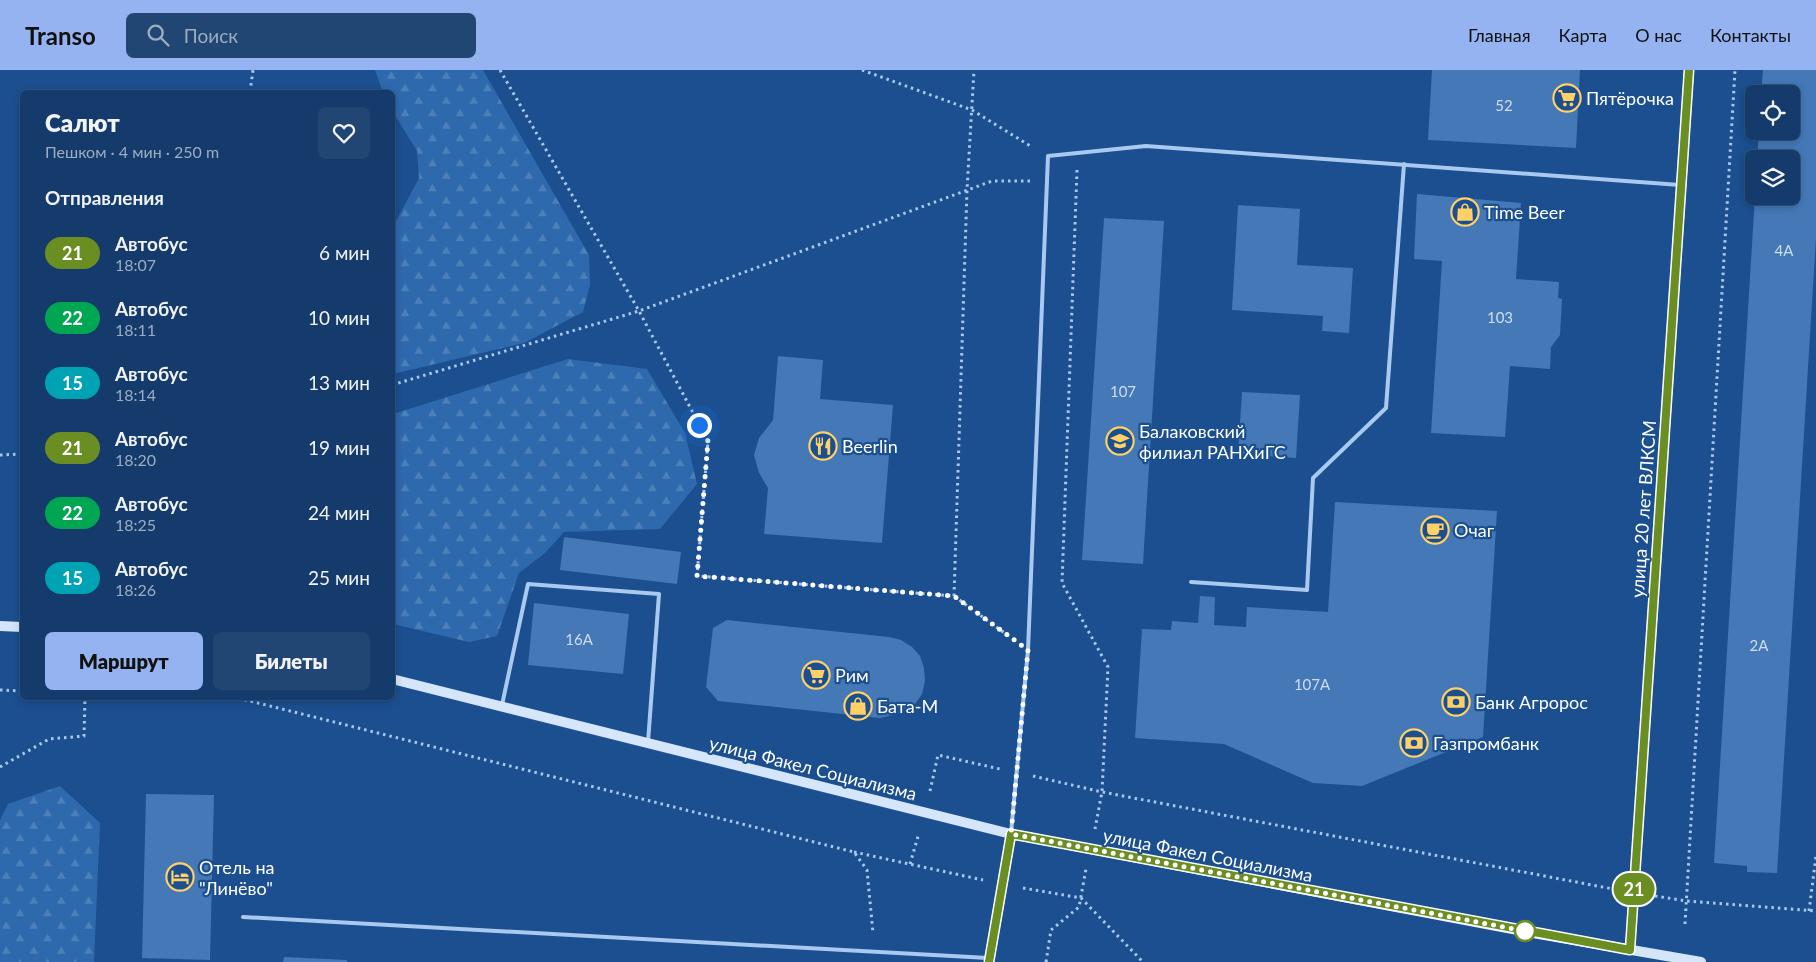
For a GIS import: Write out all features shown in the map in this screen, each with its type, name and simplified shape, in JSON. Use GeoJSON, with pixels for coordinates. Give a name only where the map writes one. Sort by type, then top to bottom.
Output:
{"type":"FeatureCollection","features":[{"type":"Feature","properties":{"kind":"main road","name":"улица 20 лет ВЛКСМ"},"geometry":{"type":"LineString","coordinates":[[1630,950],[1689,70]]}},
{"type":"Feature","properties":{"kind":"main road"},"geometry":{"type":"LineString","coordinates":[[0,626],[20,627]]}},
{"type":"Feature","properties":{"kind":"main road","name":"улица Факел Социализма"},"geometry":{"type":"LineString","coordinates":[[395,680],[1011,834],[1701,962]]}},
{"type":"Feature","properties":{"kind":"main road"},"geometry":{"type":"LineString","coordinates":[[990,960],[1011,834]]}},
{"type":"Feature","properties":{"kind":"lane"},"geometry":{"type":"LineString","coordinates":[[1011,834],[1028,650],[1048,156],[1146,146],[1680,185]]}},
{"type":"Feature","properties":{"kind":"lane"},"geometry":{"type":"LineString","coordinates":[[1191,582],[1307,590],[1313,478],[1386,408],[1404,164]]}},
{"type":"Feature","properties":{"kind":"lane"},"geometry":{"type":"LineString","coordinates":[[502,708],[528,584],[659,594],[648,744]]}},
{"type":"Feature","properties":{"kind":"lane"},"geometry":{"type":"LineString","coordinates":[[243,917],[886,952],[990,960]]}},
{"type":"Feature","properties":{"kind":"path"},"geometry":{"type":"LineString","coordinates":[[250,90],[253,70]]}},
{"type":"Feature","properties":{"kind":"path"},"geometry":{"type":"LineString","coordinates":[[500,70],[639,311],[708,441],[697,576],[954,596],[1028,650]]}},
{"type":"Feature","properties":{"kind":"path"},"geometry":{"type":"LineString","coordinates":[[862,70],[972,110],[1048,156]]}},
{"type":"Feature","properties":{"kind":"path"},"geometry":{"type":"LineString","coordinates":[[954,596],[967,190],[974,70]]}},
{"type":"Feature","properties":{"kind":"path"},"geometry":{"type":"LineString","coordinates":[[1685,924],[1713,415],[1736,70]]}},
{"type":"Feature","properties":{"kind":"path"},"geometry":{"type":"LineString","coordinates":[[1078,153],[1062,583],[1108,667],[1102,792],[1613,889]]}},
{"type":"Feature","properties":{"kind":"path"},"geometry":{"type":"LineString","coordinates":[[395,384],[639,311],[992,181],[1046,182]]}},
{"type":"Feature","properties":{"kind":"path"},"geometry":{"type":"LineString","coordinates":[[0,455],[20,454]]}},
{"type":"Feature","properties":{"kind":"path"},"geometry":{"type":"LineString","coordinates":[[0,690],[20,691]]}},
{"type":"Feature","properties":{"kind":"path"},"geometry":{"type":"LineString","coordinates":[[0,767],[49,739],[84,736],[85,700]]}},
{"type":"Feature","properties":{"kind":"path"},"geometry":{"type":"LineString","coordinates":[[246,700],[854,852],[1002,884],[1081,898],[1143,962]]}},
{"type":"Feature","properties":{"kind":"path"},"geometry":{"type":"LineString","coordinates":[[854,852],[867,870],[872,931],[886,952]]}},
{"type":"Feature","properties":{"kind":"path"},"geometry":{"type":"LineString","coordinates":[[1809,911],[1816,856]]}},
{"type":"Feature","properties":{"kind":"path"},"geometry":{"type":"LineString","coordinates":[[1046,962],[1052,930],[1079,907],[1084,883]]}},
{"type":"Feature","properties":{"kind":"path"},"geometry":{"type":"LineString","coordinates":[[1654,896],[1687,901],[1816,911]]}},
{"type":"Feature","properties":{"kind":"green space"},"geometry":{"type":"Polygon","coordinates":[[[375,70],[483,70],[589,255],[590,285],[583,312],[524,343],[395,374],[395,223],[419,178],[417,151],[395,115],[395,90],[382,90],[375,70]]]}},
{"type":"Feature","properties":{"kind":"green space"},"geometry":{"type":"Polygon","coordinates":[[[568,359],[647,369],[685,433],[697,484],[660,529],[564,532],[545,553],[519,573],[497,636],[469,642],[395,624],[395,413],[568,359]]]}},
{"type":"Feature","properties":{"kind":"green space"},"geometry":{"type":"Polygon","coordinates":[[[60,786],[100,823],[94,962],[0,962],[0,820],[8,804],[60,786]]]}},
{"type":"Feature","properties":{"kind":"building"},"geometry":{"type":"Polygon","coordinates":[[[1432,70],[1580,70],[1576,148],[1428,140],[1432,70]]]}},
{"type":"Feature","properties":{"kind":"building"},"geometry":{"type":"Polygon","coordinates":[[[1763,70],[1816,70],[1816,238],[1777,873],[1747,872],[1747,866],[1714,863],[1754,205],[1800,205],[1800,150],[1758,150],[1758,140],[1800,140],[1800,85],[1762,85],[1763,70]]]}},
{"type":"Feature","properties":{"kind":"building"},"geometry":{"type":"Polygon","coordinates":[[[1417,194],[1521,203],[1516,279],[1559,282],[1558,298],[1562,299],[1560,335],[1551,347],[1550,369],[1510,366],[1505,437],[1431,433],[1442,261],[1414,259],[1417,194]]]}},
{"type":"Feature","properties":{"kind":"building"},"geometry":{"type":"Polygon","coordinates":[[[1238,205],[1300,209],[1297,265],[1353,268],[1349,333],[1322,331],[1323,316],[1232,310],[1238,205]]]}},
{"type":"Feature","properties":{"kind":"building"},"geometry":{"type":"Polygon","coordinates":[[[1104,218],[1164,221],[1143,564],[1082,560],[1104,218]]]}},
{"type":"Feature","properties":{"kind":"building","name":"Beerlin"},"geometry":{"type":"Polygon","coordinates":[[[778,356],[823,360],[820,399],[893,405],[882,543],[764,534],[768,488],[759,473],[754,455],[759,438],[773,420],[778,356]]]}},
{"type":"Feature","properties":{"kind":"building"},"geometry":{"type":"Polygon","coordinates":[[[1242,392],[1300,395],[1296,458],[1238,454],[1242,392]]]}},
{"type":"Feature","properties":{"kind":"building"},"geometry":{"type":"Polygon","coordinates":[[[1335,502],[1497,511],[1483,737],[1362,786],[1313,783],[1224,744],[1135,738],[1142,629],[1171,630],[1172,621],[1198,623],[1200,596],[1215,597],[1214,625],[1246,627],[1247,607],[1328,612],[1335,502]]]}},
{"type":"Feature","properties":{"kind":"building"},"geometry":{"type":"Polygon","coordinates":[[[564,537],[681,552],[677,584],[560,570],[564,537]]]}},
{"type":"Feature","properties":{"kind":"building"},"geometry":{"type":"Polygon","coordinates":[[[534,603],[629,614],[623,674],[528,665],[534,603]]]}},
{"type":"Feature","properties":{"kind":"building","name":"Рим"},"geometry":{"type":"Polygon","coordinates":[[[727,620],[889,637],[901,640],[912,647],[920,656],[924,668],[925,681],[922,694],[915,704],[905,712],[880,718],[718,701],[706,687],[713,628],[727,620]]]}},
{"type":"Feature","properties":{"kind":"building"},"geometry":{"type":"Polygon","coordinates":[[[146,794],[214,795],[210,960],[142,958],[146,794]]]}},
{"type":"Feature","properties":{"kind":"building"},"geometry":{"type":"Polygon","coordinates":[[[284,957],[347,960],[347,962],[283,962],[284,957]]]}},
{"type":"Feature","properties":{"kind":"bus line","name":"21"},"geometry":{"type":"LineString","coordinates":[[989,962],[1011,834],[1630,950],[1689,70]]}},
{"type":"Feature","properties":{"kind":"place","name":"Пятёрочка"},"geometry":{"type":"Point","coordinates":[1567,98]}},
{"type":"Feature","properties":{"kind":"place","name":"Time Beer"},"geometry":{"type":"Point","coordinates":[1465,212]}},
{"type":"Feature","properties":{"kind":"place","name":"Балаковский филиал РАНХиГС"},"geometry":{"type":"Point","coordinates":[1120,441]}},
{"type":"Feature","properties":{"kind":"place","name":"Beerlin"},"geometry":{"type":"Point","coordinates":[823,446]}},
{"type":"Feature","properties":{"kind":"place","name":"Очаг"},"geometry":{"type":"Point","coordinates":[1435,530]}},
{"type":"Feature","properties":{"kind":"place","name":"Рим"},"geometry":{"type":"Point","coordinates":[816,675]}},
{"type":"Feature","properties":{"kind":"place","name":"Банк Агророс"},"geometry":{"type":"Point","coordinates":[1456,702]}},
{"type":"Feature","properties":{"kind":"place","name":"Бата-М"},"geometry":{"type":"Point","coordinates":[858,706]}},
{"type":"Feature","properties":{"kind":"place","name":"Газпромбанк"},"geometry":{"type":"Point","coordinates":[1414,743]}},
{"type":"Feature","properties":{"kind":"place","name":"Отель на \"Линёво\""},"geometry":{"type":"Point","coordinates":[180,877]}},
{"type":"Feature","properties":{"kind":"route"},"geometry":{"type":"LineString","coordinates":[[699,425],[708,441],[697,576],[954,596],[1028,650],[1011,834],[1525,931]]}}]}
